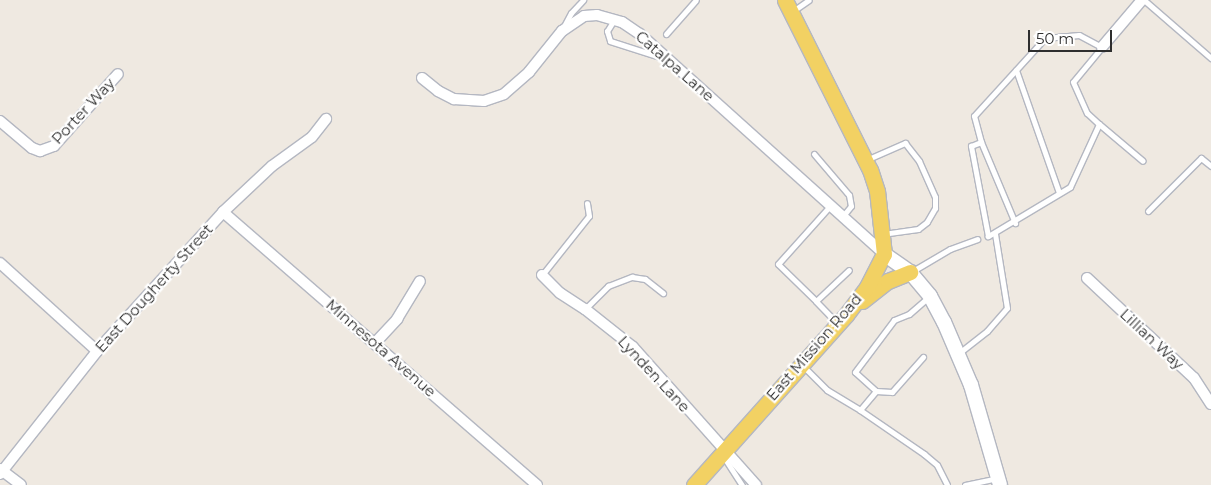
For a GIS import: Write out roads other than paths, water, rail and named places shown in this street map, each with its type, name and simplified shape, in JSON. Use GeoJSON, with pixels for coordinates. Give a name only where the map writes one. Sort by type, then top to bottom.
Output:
{"type":"FeatureCollection","features":[{"type":"Feature","properties":{"kind":"main road"},"geometry":{"type":"LineString","coordinates":[[788,6],[865,160],[876,192],[883,234],[884,254]]}},
{"type":"Feature","properties":{"kind":"main road","name":"East Mission Road"},"geometry":{"type":"LineString","coordinates":[[694,485],[842,319],[867,286],[884,254]]}},
{"type":"Feature","properties":{"kind":"main road"},"geometry":{"type":"LineString","coordinates":[[842,319],[888,281],[910,272]]}},
{"type":"Feature","properties":{"kind":"street"},"geometry":{"type":"LineString","coordinates":[[1102,47],[1143,0]]}},
{"type":"Feature","properties":{"kind":"street","name":"Catalpa Lane"},"geometry":{"type":"LineString","coordinates":[[422,78],[438,91],[454,99],[484,101],[504,94],[529,72],[562,31],[584,16],[597,15],[614,20],[640,34],[831,204],[884,254]]}},
{"type":"Feature","properties":{"kind":"street","name":"Porter Way"},"geometry":{"type":"LineString","coordinates":[[0,121],[32,148],[40,151],[54,146],[118,74]]}},
{"type":"Feature","properties":{"kind":"street","name":"East Dougherty Street"},"geometry":{"type":"LineString","coordinates":[[1,471],[97,351],[223,212],[272,166],[312,137],[326,119]]}},
{"type":"Feature","properties":{"kind":"street","name":"Minnesota Avenue"},"geometry":{"type":"LineString","coordinates":[[223,212],[537,485]]}},
{"type":"Feature","properties":{"kind":"street"},"geometry":{"type":"LineString","coordinates":[[884,254],[910,272],[930,296],[971,385],[999,482]]}},
{"type":"Feature","properties":{"kind":"street"},"geometry":{"type":"LineString","coordinates":[[0,263],[97,351]]}},
{"type":"Feature","properties":{"kind":"street","name":"Lynden Lane"},"geometry":{"type":"LineString","coordinates":[[542,275],[560,294],[585,309],[633,347],[722,453],[756,485]]}},
{"type":"Feature","properties":{"kind":"street","name":"Lillian Way"},"geometry":{"type":"LineString","coordinates":[[1087,278],[1194,378],[1211,404]]}},
{"type":"Feature","properties":{"kind":"street"},"geometry":{"type":"LineString","coordinates":[[375,343],[397,318],[420,281]]}},
{"type":"Feature","properties":{"kind":"street"},"geometry":{"type":"LineString","coordinates":[[1,471],[21,485]]}},
{"type":"Feature","properties":{"kind":"lane"},"geometry":{"type":"LineString","coordinates":[[562,31],[571,13],[583,0]]}},
{"type":"Feature","properties":{"kind":"lane"},"geometry":{"type":"LineString","coordinates":[[666,34],[696,0]]}},
{"type":"Feature","properties":{"kind":"lane"},"geometry":{"type":"LineString","coordinates":[[788,6],[809,0]]}},
{"type":"Feature","properties":{"kind":"lane"},"geometry":{"type":"LineString","coordinates":[[1143,0],[1211,58]]}},
{"type":"Feature","properties":{"kind":"lane"},"geometry":{"type":"LineString","coordinates":[[614,20],[607,31],[610,41],[668,59]]}},
{"type":"Feature","properties":{"kind":"lane"},"geometry":{"type":"LineString","coordinates":[[1015,223],[981,142],[974,116],[1045,38],[1079,35],[1102,47],[1073,82],[1087,113],[1143,161]]}},
{"type":"Feature","properties":{"kind":"lane"},"geometry":{"type":"LineString","coordinates":[[1016,70],[1059,193]]}},
{"type":"Feature","properties":{"kind":"lane"},"geometry":{"type":"LineString","coordinates":[[981,142],[971,146],[988,236],[1015,223],[1070,187],[1100,124]]}},
{"type":"Feature","properties":{"kind":"lane"},"geometry":{"type":"LineString","coordinates":[[865,160],[905,143],[919,161],[935,197],[934,208],[927,222],[907,232],[883,234]]}},
{"type":"Feature","properties":{"kind":"lane"},"geometry":{"type":"LineString","coordinates":[[814,154],[849,195],[850,206],[843,216]]}},
{"type":"Feature","properties":{"kind":"lane"},"geometry":{"type":"LineString","coordinates":[[1148,211],[1201,158],[1211,166]]}},
{"type":"Feature","properties":{"kind":"lane"},"geometry":{"type":"LineString","coordinates":[[542,275],[588,216],[587,203]]}},
{"type":"Feature","properties":{"kind":"lane"},"geometry":{"type":"LineString","coordinates":[[831,204],[778,264],[816,301],[842,319]]}},
{"type":"Feature","properties":{"kind":"lane"},"geometry":{"type":"LineString","coordinates":[[958,354],[987,331],[1008,308],[995,234]]}},
{"type":"Feature","properties":{"kind":"lane"},"geometry":{"type":"LineString","coordinates":[[910,272],[950,249],[977,239]]}},
{"type":"Feature","properties":{"kind":"lane"},"geometry":{"type":"LineString","coordinates":[[816,301],[849,270]]}},
{"type":"Feature","properties":{"kind":"lane"},"geometry":{"type":"LineString","coordinates":[[585,309],[608,286],[632,277],[645,279],[663,293]]}},
{"type":"Feature","properties":{"kind":"lane"},"geometry":{"type":"LineString","coordinates":[[923,357],[892,392],[876,391],[855,372],[894,320],[909,314],[930,296]]}},
{"type":"Feature","properties":{"kind":"lane"},"geometry":{"type":"LineString","coordinates":[[801,364],[827,390],[924,454],[937,465],[947,485]]}},
{"type":"Feature","properties":{"kind":"lane"},"geometry":{"type":"LineString","coordinates":[[860,410],[876,391]]}},
{"type":"Feature","properties":{"kind":"lane"},"geometry":{"type":"LineString","coordinates":[[722,453],[742,485]]}},
{"type":"Feature","properties":{"kind":"lane"},"geometry":{"type":"LineString","coordinates":[[965,485],[976,482],[999,482]]}}]}
